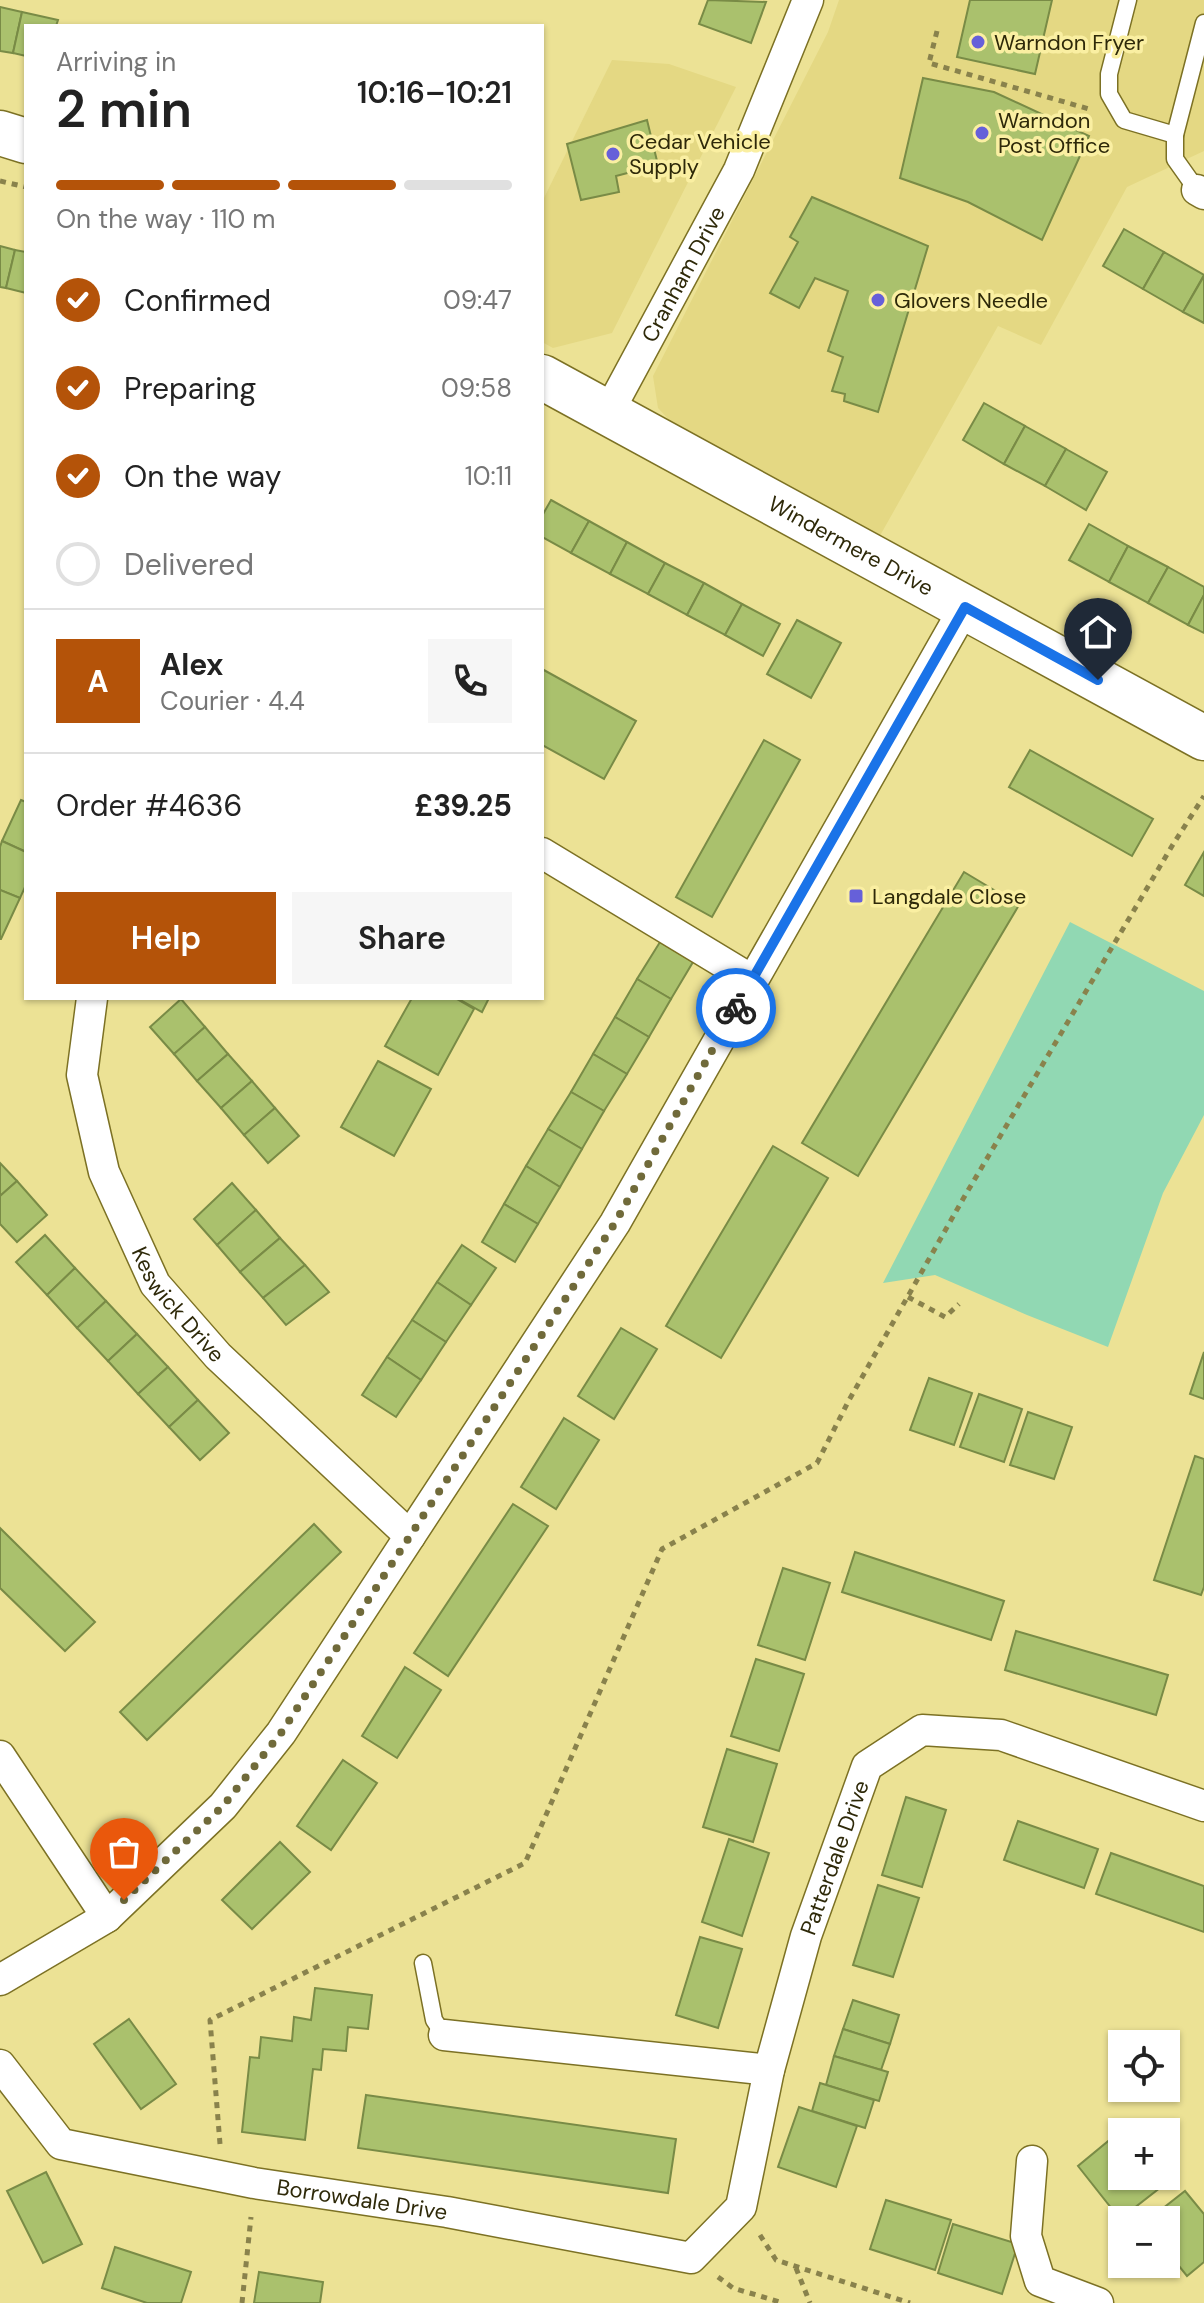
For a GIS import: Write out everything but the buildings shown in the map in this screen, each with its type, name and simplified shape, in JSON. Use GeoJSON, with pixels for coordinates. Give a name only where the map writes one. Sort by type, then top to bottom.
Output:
{"type":"FeatureCollection","features":[{"type":"Feature","properties":{"kind":"street","name":"Cranham Drive"},"geometry":{"type":"LineString","coordinates":[[608,413],[739,170],[808,0]]}},
{"type":"Feature","properties":{"kind":"street"},"geometry":{"type":"LineString","coordinates":[[0,133],[24,140]]}},
{"type":"Feature","properties":{"kind":"street","name":"Windermere Drive"},"geometry":{"type":"LineString","coordinates":[[544,378],[1204,738]]}},
{"type":"Feature","properties":{"kind":"street"},"geometry":{"type":"LineString","coordinates":[[0,1980],[107,1917],[178,1851],[232,1794],[281,1733],[615,1223],[965,607]]}},
{"type":"Feature","properties":{"kind":"street"},"geometry":{"type":"LineString","coordinates":[[544,854],[752,980]]}},
{"type":"Feature","properties":{"kind":"street","name":"Keswick Drive"},"geometry":{"type":"LineString","coordinates":[[92,1000],[82,1075],[104,1172],[155,1284],[218,1356],[410,1536]]}},
{"type":"Feature","properties":{"kind":"street","name":"Patterdale Drive"},"geometry":{"type":"LineString","coordinates":[[741,2207],[769,2070],[806,1936],[867,1766],[922,1730],[1001,1735],[1203,1802]]}},
{"type":"Feature","properties":{"kind":"street"},"geometry":{"type":"LineString","coordinates":[[0,1756],[107,1917]]}},
{"type":"Feature","properties":{"kind":"street"},"geometry":{"type":"LineString","coordinates":[[444,2035],[769,2070]]}},
{"type":"Feature","properties":{"kind":"street","name":"Borrowdale Drive"},"geometry":{"type":"LineString","coordinates":[[0,2065],[61,2144],[254,2183],[447,2212],[691,2258]]}},
{"type":"Feature","properties":{"kind":"street"},"geometry":{"type":"LineString","coordinates":[[1032,2161],[1026,2236],[1040,2281],[1098,2303]]}},
{"type":"Feature","properties":{"kind":"street"},"geometry":{"type":"LineString","coordinates":[[691,2258],[741,2207]]}},
{"type":"Feature","properties":{"kind":"lane"},"geometry":{"type":"LineString","coordinates":[[1128,0],[1109,74],[1109,94],[1124,120],[1175,135]]}},
{"type":"Feature","properties":{"kind":"lane"},"geometry":{"type":"LineString","coordinates":[[1200,192],[1175,159],[1175,135],[1204,23]]}},
{"type":"Feature","properties":{"kind":"lane"},"geometry":{"type":"LineString","coordinates":[[423,1963],[434,2020],[444,2035]]}},
{"type":"Feature","properties":{"kind":"path"},"geometry":{"type":"LineString","coordinates":[[937,31],[929,63],[1124,120]]}},
{"type":"Feature","properties":{"kind":"path"},"geometry":{"type":"LineString","coordinates":[[0,181],[24,187]]}},
{"type":"Feature","properties":{"kind":"path"},"geometry":{"type":"LineString","coordinates":[[242,2303],[254,2183],[220,2145],[210,2020],[525,1863],[662,1549],[817,1463],[971,1185],[1204,796]]}},
{"type":"Feature","properties":{"kind":"path"},"geometry":{"type":"LineString","coordinates":[[908,1297],[945,1317],[959,1304]]}},
{"type":"Feature","properties":{"kind":"path"},"geometry":{"type":"LineString","coordinates":[[741,2207],[776,2260],[910,2303]]}},
{"type":"Feature","properties":{"kind":"path"},"geometry":{"type":"LineString","coordinates":[[691,2258],[733,2288],[783,2303]]}},
{"type":"Feature","properties":{"kind":"path"},"geometry":{"type":"LineString","coordinates":[[796,2267],[810,2303]]}},
{"type":"Feature","properties":{"kind":"shaded area"},"geometry":{"type":"Polygon","coordinates":[[[839,0],[1204,0],[1204,151],[1127,187],[1041,345],[998,326],[877,541],[688,440],[658,408],[653,376],[828,32],[839,0]]]}},
{"type":"Feature","properties":{"kind":"shaded area"},"geometry":{"type":"Polygon","coordinates":[[[612,60],[669,64],[736,87],[612,333],[553,348],[544,343],[544,198],[612,60]]]}},
{"type":"Feature","properties":{"kind":"green space"},"geometry":{"type":"Polygon","coordinates":[[[1070,922],[1204,991],[1204,1115],[1163,1193],[1108,1347],[935,1275],[883,1283],[1070,922]]]}},
{"type":"Feature","properties":{"kind":"way so far"},"geometry":{"type":"LineString","coordinates":[[124,1900],[223,1806],[281,1733],[615,1223],[736,1008]]}},
{"type":"Feature","properties":{"kind":"place","name":"Warndon Fryer"},"geometry":{"type":"Point","coordinates":[978,42]}},
{"type":"Feature","properties":{"kind":"place","name":"Warndon Post Office"},"geometry":{"type":"Point","coordinates":[982,133]}},
{"type":"Feature","properties":{"kind":"place","name":"Cedar Vehicle Supply"},"geometry":{"type":"Point","coordinates":[613,154]}},
{"type":"Feature","properties":{"kind":"place","name":"Glovers Needle"},"geometry":{"type":"Point","coordinates":[878,300]}},
{"type":"Feature","properties":{"kind":"place","name":"Langdale Close"},"geometry":{"type":"Point","coordinates":[856,896]}},
{"type":"Feature","properties":{"kind":"route"},"geometry":{"type":"LineString","coordinates":[[736,1008],[965,607],[1098,680]]}}]}
